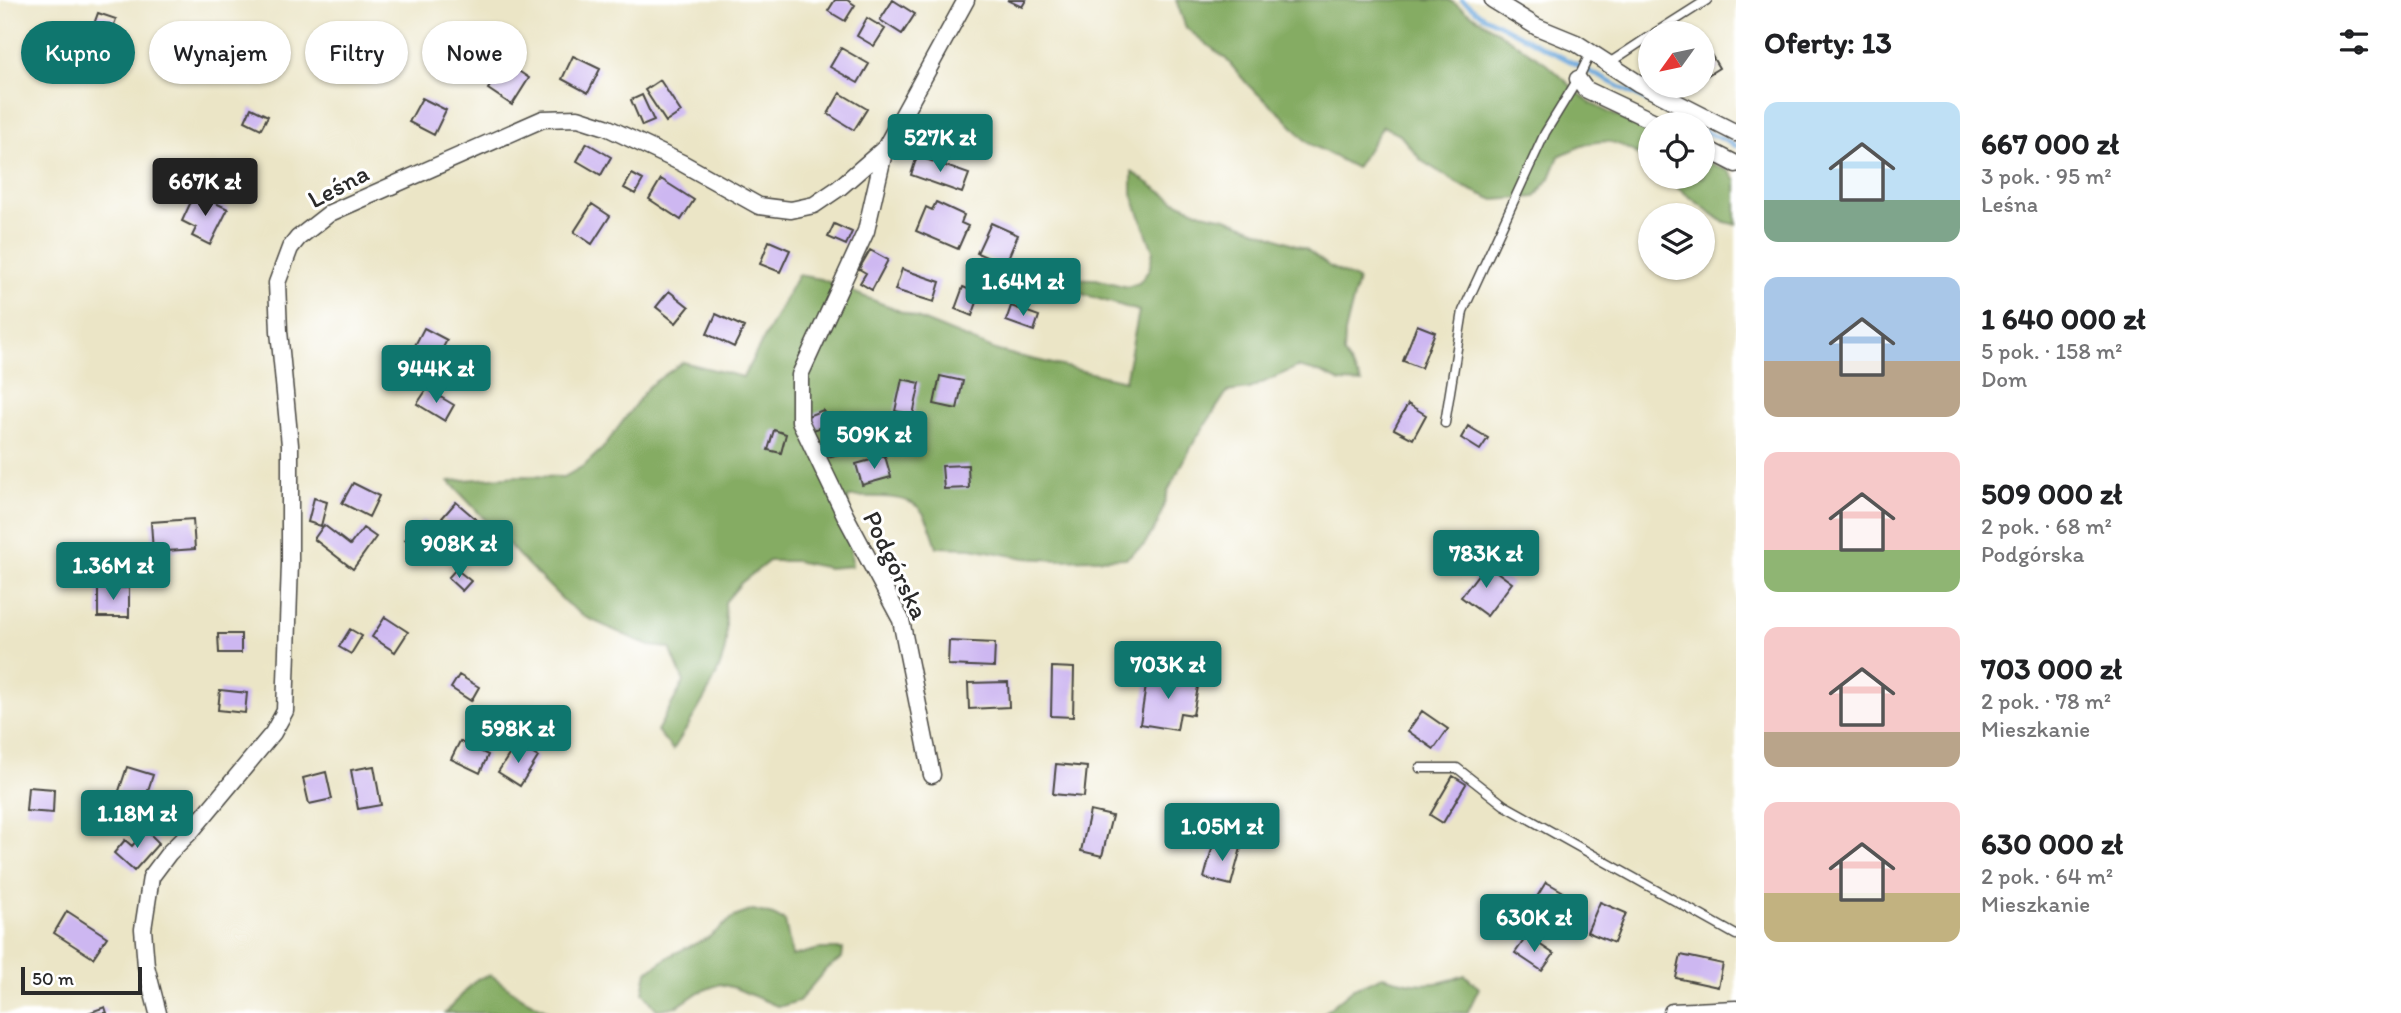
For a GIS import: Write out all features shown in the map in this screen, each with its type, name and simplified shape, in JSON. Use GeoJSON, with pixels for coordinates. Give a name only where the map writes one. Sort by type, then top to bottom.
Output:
{"type":"FeatureCollection","features":[{"type":"Feature","properties":{"kind":"street","name":"Leśna"},"geometry":{"type":"LineString","coordinates":[[158,1013],[146,966],[143,929],[151,877],[273,733],[285,711],[290,563],[290,445],[277,283],[290,248],[298,238],[330,213],[543,120],[578,118],[606,127],[682,163],[759,206],[791,210],[814,205],[839,188],[885,148],[966,0]]}},
{"type":"Feature","properties":{"kind":"street"},"geometry":{"type":"LineString","coordinates":[[1493,0],[1537,27],[1576,43],[1590,55],[1609,63],[1638,83],[1736,133]]}},
{"type":"Feature","properties":{"kind":"street"},"geometry":{"type":"LineString","coordinates":[[1578,79],[1585,89],[1638,114]]}},
{"type":"Feature","properties":{"kind":"street","name":"Podgórska"},"geometry":{"type":"LineString","coordinates":[[885,148],[866,231],[800,375],[800,421],[846,517],[901,620],[932,775]]}},
{"type":"Feature","properties":{"kind":"street"},"geometry":{"type":"LineString","coordinates":[[1715,153],[1736,164]]}},
{"type":"Feature","properties":{"kind":"street"},"geometry":{"type":"LineString","coordinates":[[1671,1012],[1736,1009]]}},
{"type":"Feature","properties":{"kind":"lane"},"geometry":{"type":"LineString","coordinates":[[1674,21],[1707,0]]}},
{"type":"Feature","properties":{"kind":"lane"},"geometry":{"type":"LineString","coordinates":[[1609,63],[1638,44]]}},
{"type":"Feature","properties":{"kind":"lane"},"geometry":{"type":"LineString","coordinates":[[1445,423],[1463,311],[1545,133],[1590,55]]}},
{"type":"Feature","properties":{"kind":"lane"},"geometry":{"type":"LineString","coordinates":[[1420,768],[1457,768],[1504,805],[1736,935]]}},
{"type":"Feature","properties":{"kind":"green space"},"geometry":{"type":"Polygon","coordinates":[[[1176,0],[1449,0],[1546,63],[1590,103],[1638,127],[1638,156],[1616,143],[1596,142],[1586,145],[1559,156],[1550,178],[1535,197],[1494,200],[1462,186],[1422,161],[1400,135],[1383,126],[1356,168],[1308,143],[1249,86],[1226,59],[1186,28],[1176,0]]]}},
{"type":"Feature","properties":{"kind":"green space"},"geometry":{"type":"Polygon","coordinates":[[[1715,165],[1729,171],[1736,181],[1736,225],[1715,216],[1715,203],[1698,203],[1679,189],[1715,189],[1715,165]]]}},
{"type":"Feature","properties":{"kind":"green space"},"geometry":{"type":"Polygon","coordinates":[[[1132,172],[1175,201],[1306,249],[1330,267],[1358,280],[1345,333],[1344,354],[1362,383],[1341,382],[1322,373],[1297,367],[1249,389],[1227,392],[1194,442],[1168,491],[1158,523],[1144,545],[1126,558],[1059,560],[1025,558],[971,548],[937,547],[925,515],[911,503],[884,497],[848,497],[852,566],[828,568],[795,561],[769,561],[741,583],[725,602],[726,641],[719,668],[673,750],[657,731],[684,682],[670,648],[649,646],[585,617],[566,603],[449,481],[519,476],[564,477],[585,465],[603,448],[649,386],[683,362],[743,377],[798,275],[821,279],[998,351],[1125,381],[1139,311],[1029,278],[1096,279],[1127,287],[1139,283],[1149,270],[1153,251],[1132,194],[1132,172]]]}},
{"type":"Feature","properties":{"kind":"green space"},"geometry":{"type":"Polygon","coordinates":[[[753,910],[785,921],[792,956],[820,949],[843,949],[842,958],[826,969],[799,1001],[779,1007],[720,984],[699,992],[678,1006],[657,1010],[643,992],[647,972],[673,954],[708,938],[734,917],[753,910]]]}},
{"type":"Feature","properties":{"kind":"green space"},"geometry":{"type":"Polygon","coordinates":[[[491,975],[521,997],[551,1013],[445,1013],[477,979],[491,975]]]}},
{"type":"Feature","properties":{"kind":"green space"},"geometry":{"type":"Polygon","coordinates":[[[1465,975],[1479,988],[1467,1013],[1324,1013],[1354,988],[1383,976],[1424,984],[1444,982],[1465,975]]]}},
{"type":"Feature","properties":{"kind":"building"},"geometry":{"type":"Polygon","coordinates":[[[835,0],[847,0],[855,5],[845,21],[828,11],[835,0]]]}},
{"type":"Feature","properties":{"kind":"building"},"geometry":{"type":"Polygon","coordinates":[[[893,0],[915,14],[902,34],[880,20],[893,0]]]}},
{"type":"Feature","properties":{"kind":"building"},"geometry":{"type":"Polygon","coordinates":[[[1007,0],[1026,0],[1022,7],[1007,0]]]}},
{"type":"Feature","properties":{"kind":"building"},"geometry":{"type":"Polygon","coordinates":[[[98,13],[116,19],[115,21],[95,21],[98,13]]]}},
{"type":"Feature","properties":{"kind":"building"},"geometry":{"type":"Polygon","coordinates":[[[867,18],[885,29],[874,46],[857,36],[867,18]]]}},
{"type":"Feature","properties":{"kind":"building"},"geometry":{"type":"Polygon","coordinates":[[[841,48],[869,64],[858,83],[830,67],[841,48]]]}},
{"type":"Feature","properties":{"kind":"building"},"geometry":{"type":"Polygon","coordinates":[[[573,56],[600,69],[588,93],[562,79],[573,56]]]}},
{"type":"Feature","properties":{"kind":"building"},"geometry":{"type":"Polygon","coordinates":[[[660,80],[681,112],[666,122],[645,90],[660,80]]]}},
{"type":"Feature","properties":{"kind":"building"},"geometry":{"type":"Polygon","coordinates":[[[491,84],[525,84],[512,105],[488,89],[491,84]]]}},
{"type":"Feature","properties":{"kind":"building"},"geometry":{"type":"Polygon","coordinates":[[[840,93],[867,109],[854,130],[828,114],[840,93]]]}},
{"type":"Feature","properties":{"kind":"building"},"geometry":{"type":"Polygon","coordinates":[[[642,95],[654,121],[642,126],[631,100],[642,95]]]}},
{"type":"Feature","properties":{"kind":"building"},"geometry":{"type":"Polygon","coordinates":[[[422,98],[446,110],[434,135],[409,122],[422,98]]]}},
{"type":"Feature","properties":{"kind":"building"},"geometry":{"type":"Polygon","coordinates":[[[251,108],[268,116],[261,129],[245,121],[251,108]]]}},
{"type":"Feature","properties":{"kind":"building"},"geometry":{"type":"Polygon","coordinates":[[[587,143],[611,157],[601,175],[577,161],[587,143]]]}},
{"type":"Feature","properties":{"kind":"building"},"geometry":{"type":"Polygon","coordinates":[[[917,156],[969,174],[962,193],[911,175],[917,156]]]}},
{"type":"Feature","properties":{"kind":"building"},"geometry":{"type":"Polygon","coordinates":[[[632,174],[643,180],[635,194],[624,188],[632,174]]]}},
{"type":"Feature","properties":{"kind":"building"},"geometry":{"type":"Polygon","coordinates":[[[661,179],[694,200],[681,220],[649,199],[661,179]]]}},
{"type":"Feature","properties":{"kind":"building"},"geometry":{"type":"Polygon","coordinates":[[[195,193],[228,209],[210,245],[192,236],[196,228],[182,221],[195,193]]]}},
{"type":"Feature","properties":{"kind":"building"},"geometry":{"type":"Polygon","coordinates":[[[936,202],[964,215],[961,223],[968,226],[958,249],[916,231],[926,207],[932,210],[936,202]]]}},
{"type":"Feature","properties":{"kind":"building"},"geometry":{"type":"Polygon","coordinates":[[[592,204],[610,216],[592,244],[574,232],[592,204]]]}},
{"type":"Feature","properties":{"kind":"building"},"geometry":{"type":"Polygon","coordinates":[[[991,223],[1018,235],[1005,265],[977,253],[991,223]]]}},
{"type":"Feature","properties":{"kind":"building"},"geometry":{"type":"Polygon","coordinates":[[[834,224],[852,232],[846,245],[828,237],[834,224]]]}},
{"type":"Feature","properties":{"kind":"building"},"geometry":{"type":"Polygon","coordinates":[[[769,241],[790,250],[780,272],[760,264],[769,241]]]}},
{"type":"Feature","properties":{"kind":"building"},"geometry":{"type":"Polygon","coordinates":[[[870,250],[888,260],[872,290],[860,283],[866,273],[859,269],[870,250]]]}},
{"type":"Feature","properties":{"kind":"building"},"geometry":{"type":"Polygon","coordinates":[[[902,269],[940,282],[934,302],[895,290],[902,269]]]}},
{"type":"Feature","properties":{"kind":"building"},"geometry":{"type":"Polygon","coordinates":[[[963,287],[980,294],[972,316],[955,309],[963,287]]]}},
{"type":"Feature","properties":{"kind":"building"},"geometry":{"type":"Polygon","coordinates":[[[669,291],[689,307],[676,323],[656,307],[669,291]]]}},
{"type":"Feature","properties":{"kind":"building"},"geometry":{"type":"Polygon","coordinates":[[[1011,306],[1039,316],[1034,331],[1006,321],[1011,306]]]}},
{"type":"Feature","properties":{"kind":"building"},"geometry":{"type":"Polygon","coordinates":[[[716,314],[744,327],[734,347],[707,334],[716,314]]]}},
{"type":"Feature","properties":{"kind":"building"},"geometry":{"type":"Polygon","coordinates":[[[1417,325],[1435,332],[1421,368],[1403,361],[1417,325]]]}},
{"type":"Feature","properties":{"kind":"building"},"geometry":{"type":"Polygon","coordinates":[[[424,328],[447,340],[433,367],[410,355],[424,328]]]}},
{"type":"Feature","properties":{"kind":"building"},"geometry":{"type":"Polygon","coordinates":[[[940,376],[963,381],[957,409],[934,404],[940,376]]]}},
{"type":"Feature","properties":{"kind":"building"},"geometry":{"type":"Polygon","coordinates":[[[902,379],[920,383],[913,415],[895,411],[902,379]]]}},
{"type":"Feature","properties":{"kind":"building"},"geometry":{"type":"Polygon","coordinates":[[[427,389],[454,405],[445,421],[417,404],[427,389]]]}},
{"type":"Feature","properties":{"kind":"building"},"geometry":{"type":"Polygon","coordinates":[[[1408,404],[1426,415],[1413,439],[1394,429],[1408,404]]]}},
{"type":"Feature","properties":{"kind":"building"},"geometry":{"type":"Polygon","coordinates":[[[823,410],[829,424],[811,431],[805,417],[823,410]]]}},
{"type":"Feature","properties":{"kind":"building"},"geometry":{"type":"Polygon","coordinates":[[[1468,426],[1488,438],[1480,450],[1461,438],[1468,426]]]}},
{"type":"Feature","properties":{"kind":"building"},"geometry":{"type":"Polygon","coordinates":[[[774,430],[786,434],[781,453],[768,450],[774,430]]]}},
{"type":"Feature","properties":{"kind":"building"},"geometry":{"type":"Polygon","coordinates":[[[837,442],[839,454],[824,458],[821,446],[837,442]]]}},
{"type":"Feature","properties":{"kind":"building"},"geometry":{"type":"Polygon","coordinates":[[[885,456],[891,477],[862,485],[856,464],[885,456]]]}},
{"type":"Feature","properties":{"kind":"building"},"geometry":{"type":"Polygon","coordinates":[[[968,465],[969,488],[944,489],[942,466],[968,465]]]}},
{"type":"Feature","properties":{"kind":"building"},"geometry":{"type":"Polygon","coordinates":[[[353,483],[379,496],[369,517],[342,503],[353,483]]]}},
{"type":"Feature","properties":{"kind":"building"},"geometry":{"type":"Polygon","coordinates":[[[314,498],[327,502],[321,526],[308,522],[314,498]]]}},
{"type":"Feature","properties":{"kind":"building"},"geometry":{"type":"Polygon","coordinates":[[[456,502],[477,520],[463,536],[442,518],[456,502]]]}},
{"type":"Feature","properties":{"kind":"building"},"geometry":{"type":"Polygon","coordinates":[[[193,519],[195,549],[153,552],[151,522],[193,519]]]}},
{"type":"Feature","properties":{"kind":"building"},"geometry":{"type":"Polygon","coordinates":[[[423,520],[438,533],[428,543],[435,549],[426,559],[405,540],[423,520]]]}},
{"type":"Feature","properties":{"kind":"building"},"geometry":{"type":"Polygon","coordinates":[[[324,525],[350,545],[363,528],[376,537],[353,569],[314,539],[324,525]]]}},
{"type":"Feature","properties":{"kind":"building"},"geometry":{"type":"Polygon","coordinates":[[[1486,564],[1512,583],[1487,616],[1461,597],[1486,564]]]}},
{"type":"Feature","properties":{"kind":"building"},"geometry":{"type":"Polygon","coordinates":[[[456,569],[471,581],[462,591],[448,578],[456,569]]]}},
{"type":"Feature","properties":{"kind":"building"},"geometry":{"type":"Polygon","coordinates":[[[98,587],[129,588],[129,617],[98,617],[98,587]]]}},
{"type":"Feature","properties":{"kind":"building"},"geometry":{"type":"Polygon","coordinates":[[[385,617],[408,632],[395,652],[372,637],[385,617]]]}},
{"type":"Feature","properties":{"kind":"building"},"geometry":{"type":"Polygon","coordinates":[[[350,629],[362,636],[351,654],[339,647],[350,629]]]}},
{"type":"Feature","properties":{"kind":"building"},"geometry":{"type":"Polygon","coordinates":[[[218,634],[241,634],[241,653],[219,653],[218,634]]]}},
{"type":"Feature","properties":{"kind":"building"},"geometry":{"type":"Polygon","coordinates":[[[949,641],[995,643],[994,667],[948,665],[949,641]]]}},
{"type":"Feature","properties":{"kind":"building"},"geometry":{"type":"Polygon","coordinates":[[[1052,667],[1074,668],[1073,717],[1051,716],[1052,667]]]}},
{"type":"Feature","properties":{"kind":"building"},"geometry":{"type":"Polygon","coordinates":[[[1148,673],[1199,681],[1193,715],[1180,713],[1177,730],[1140,724],[1148,673]]]}},
{"type":"Feature","properties":{"kind":"building"},"geometry":{"type":"Polygon","coordinates":[[[459,675],[479,687],[471,701],[451,688],[459,675]]]}},
{"type":"Feature","properties":{"kind":"building"},"geometry":{"type":"Polygon","coordinates":[[[1008,682],[1009,707],[969,709],[968,683],[1008,682]]]}},
{"type":"Feature","properties":{"kind":"building"},"geometry":{"type":"Polygon","coordinates":[[[220,690],[247,693],[245,713],[218,710],[220,690]]]}},
{"type":"Feature","properties":{"kind":"building"},"geometry":{"type":"Polygon","coordinates":[[[1422,711],[1448,729],[1434,749],[1408,731],[1422,711]]]}},
{"type":"Feature","properties":{"kind":"building"},"geometry":{"type":"Polygon","coordinates":[[[460,741],[488,755],[480,773],[451,759],[460,741]]]}},
{"type":"Feature","properties":{"kind":"building"},"geometry":{"type":"Polygon","coordinates":[[[516,744],[538,757],[520,786],[498,772],[516,744]]]}},
{"type":"Feature","properties":{"kind":"building"},"geometry":{"type":"Polygon","coordinates":[[[1056,764],[1087,767],[1084,797],[1053,794],[1056,764]]]}},
{"type":"Feature","properties":{"kind":"building"},"geometry":{"type":"Polygon","coordinates":[[[374,766],[381,805],[358,809],[351,770],[374,766]]]}},
{"type":"Feature","properties":{"kind":"building"},"geometry":{"type":"Polygon","coordinates":[[[127,767],[153,775],[141,812],[115,803],[127,767]]]}},
{"type":"Feature","properties":{"kind":"building"},"geometry":{"type":"Polygon","coordinates":[[[326,772],[332,799],[309,804],[303,778],[326,772]]]}},
{"type":"Feature","properties":{"kind":"building"},"geometry":{"type":"Polygon","coordinates":[[[1453,776],[1466,784],[1443,823],[1430,815],[1453,776]]]}},
{"type":"Feature","properties":{"kind":"building"},"geometry":{"type":"Polygon","coordinates":[[[28,787],[54,789],[53,813],[26,811],[28,787]]]}},
{"type":"Feature","properties":{"kind":"building"},"geometry":{"type":"Polygon","coordinates":[[[1090,811],[1112,816],[1102,856],[1081,851],[1090,811]]]}},
{"type":"Feature","properties":{"kind":"building"},"geometry":{"type":"Polygon","coordinates":[[[146,830],[159,843],[134,871],[114,853],[125,840],[132,846],[146,830]]]}},
{"type":"Feature","properties":{"kind":"building"},"geometry":{"type":"Polygon","coordinates":[[[1214,841],[1241,848],[1231,885],[1204,878],[1214,841]]]}},
{"type":"Feature","properties":{"kind":"building"},"geometry":{"type":"Polygon","coordinates":[[[1546,882],[1562,891],[1543,923],[1527,913],[1546,882]]]}},
{"type":"Feature","properties":{"kind":"building"},"geometry":{"type":"Polygon","coordinates":[[[1600,902],[1626,913],[1614,943],[1587,932],[1600,902]]]}},
{"type":"Feature","properties":{"kind":"building"},"geometry":{"type":"Polygon","coordinates":[[[67,911],[107,937],[93,958],[54,933],[67,911]]]}},
{"type":"Feature","properties":{"kind":"building"},"geometry":{"type":"Polygon","coordinates":[[[1527,936],[1554,954],[1542,971],[1515,953],[1527,936]]]}},
{"type":"Feature","properties":{"kind":"building"},"geometry":{"type":"Polygon","coordinates":[[[1681,955],[1723,964],[1718,987],[1676,978],[1681,955]]]}},
{"type":"Feature","properties":{"kind":"building"},"geometry":{"type":"Polygon","coordinates":[[[105,1007],[107,1013],[88,1013],[105,1007]]]}},
{"type":"Feature","properties":{"kind":"waterway"},"geometry":{"type":"LineString","coordinates":[[1462,0],[1483,16],[1668,112]]}},
{"type":"Feature","properties":{"kind":"waterway"},"geometry":{"type":"LineString","coordinates":[[1715,136],[1736,146]]}}]}
